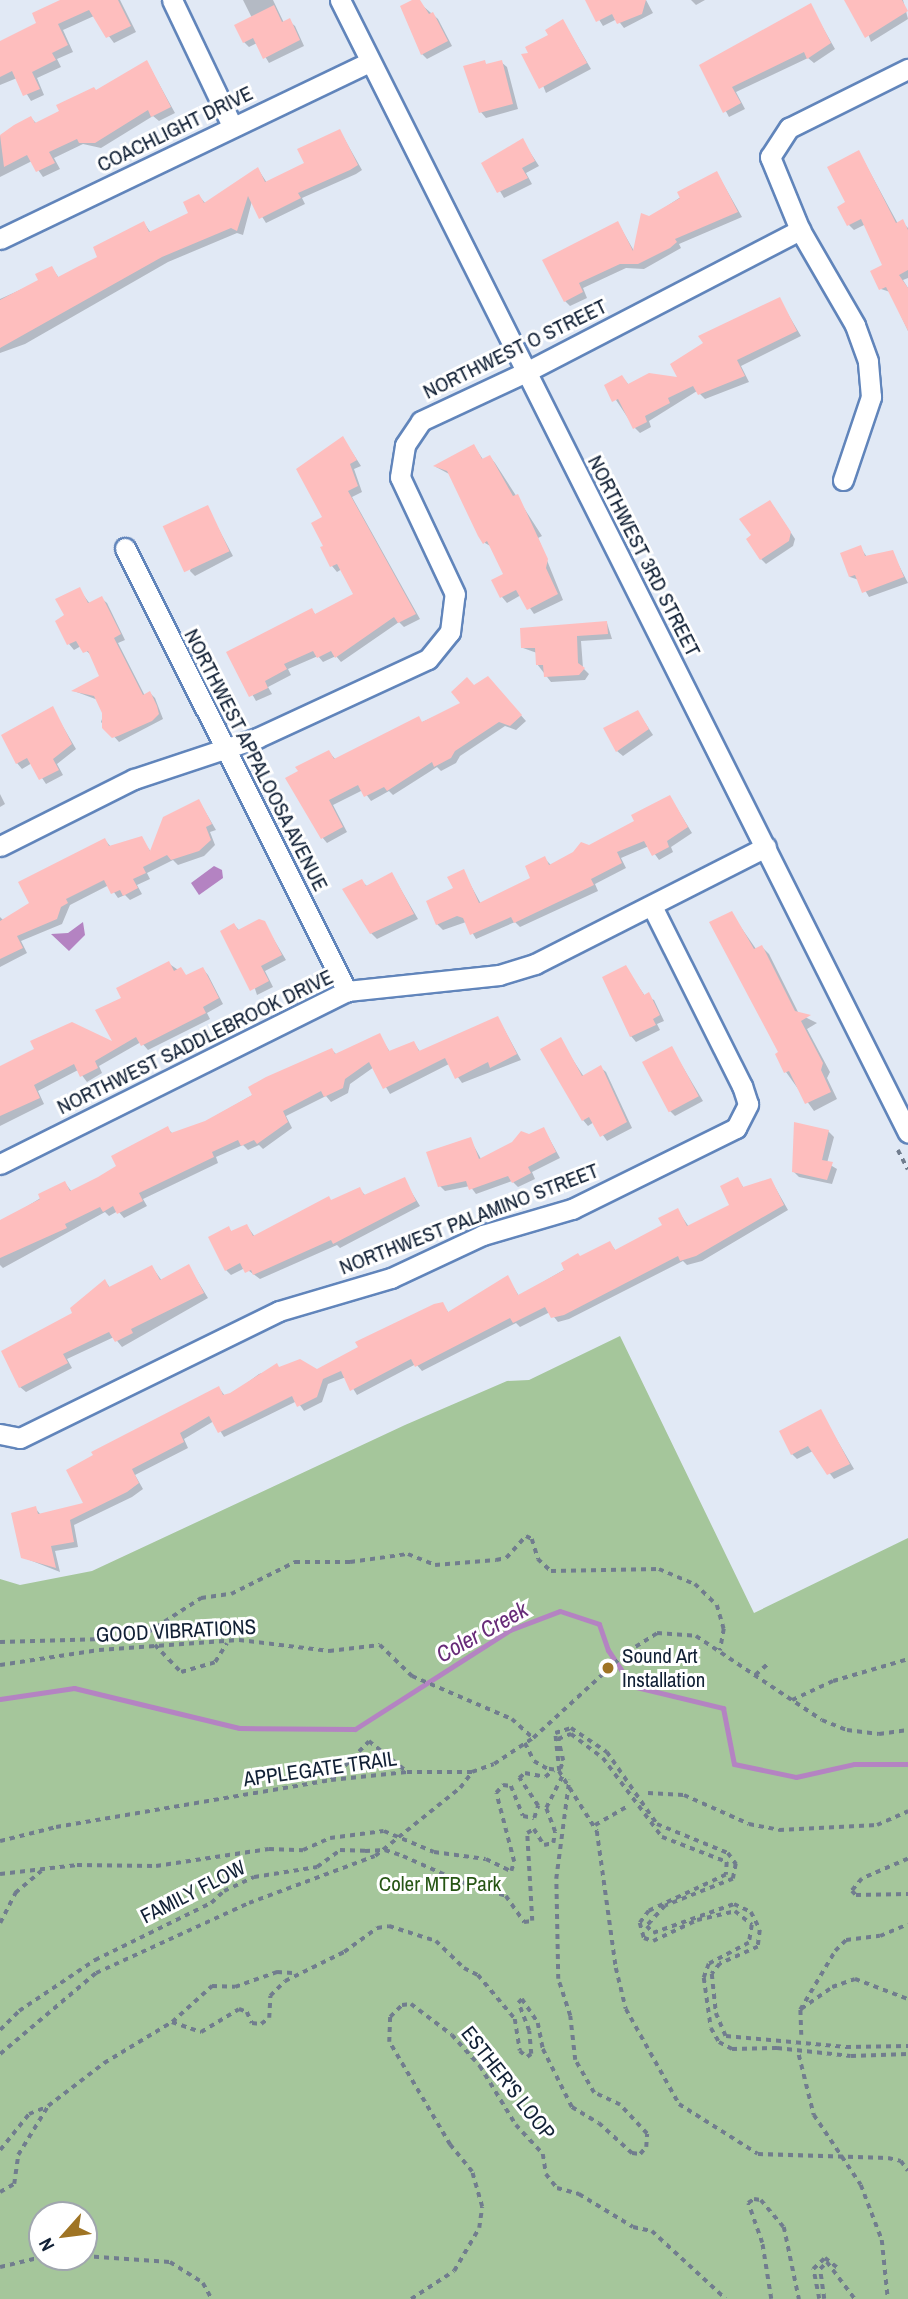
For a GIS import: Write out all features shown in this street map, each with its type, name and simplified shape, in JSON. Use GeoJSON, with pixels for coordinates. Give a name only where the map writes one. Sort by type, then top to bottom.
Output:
{"type":"FeatureCollection","features":[{"type":"Feature","properties":{"kind":"street"},"geometry":{"type":"LineString","coordinates":[[172,0],[232,126]]}},
{"type":"Feature","properties":{"kind":"street","name":"NORTHWEST 3RD STREET"},"geometry":{"type":"LineString","coordinates":[[340,0],[908,1133]]}},
{"type":"Feature","properties":{"kind":"street","name":"COACHLIGHT DRIVE"},"geometry":{"type":"LineString","coordinates":[[0,239],[370,62]]}},
{"type":"Feature","properties":{"kind":"street"},"geometry":{"type":"LineString","coordinates":[[843,480],[871,397],[868,360],[855,325],[800,230],[770,157],[789,128],[908,69]]}},
{"type":"Feature","properties":{"kind":"street","name":"NORTHWEST O STREET"},"geometry":{"type":"LineString","coordinates":[[0,846],[134,779],[223,746],[257,738],[332,707],[428,659],[450,632],[455,594],[400,477],[405,445],[421,421],[526,372],[800,230]]}},
{"type":"Feature","properties":{"kind":"street","name":"NORTHWEST APPALOOSA AVENUE"},"geometry":{"type":"LineString","coordinates":[[125,548],[347,991]]}},
{"type":"Feature","properties":{"kind":"street","name":"NORTHWEST SADDLEBROOK DRIVE"},"geometry":{"type":"LineString","coordinates":[[0,1164],[347,991],[499,975],[535,964],[766,847]]}},
{"type":"Feature","properties":{"kind":"street","name":"NORTHWEST PALAMINO STREET"},"geometry":{"type":"LineString","coordinates":[[0,1434],[20,1438],[279,1311],[391,1278],[483,1235],[572,1209],[736,1128],[748,1104],[652,906]]}},
{"type":"Feature","properties":{"kind":"path"},"geometry":{"type":"LineString","coordinates":[[0,1642],[21,1638],[118,1642],[139,1638],[201,1598],[231,1594],[295,1562],[349,1562],[408,1554],[435,1565],[496,1560],[506,1558],[526,1536],[532,1539],[538,1559],[551,1571],[659,1569],[695,1584],[717,1605],[724,1629],[720,1651]]}},
{"type":"Feature","properties":{"kind":"path"},"geometry":{"type":"LineString","coordinates":[[0,2054],[96,1973],[249,1903],[375,1856],[402,1836],[472,1773],[533,1738],[583,1691],[646,1638],[657,1633],[683,1633],[720,1651],[792,1700],[848,1730],[879,1734],[908,1730]]}},
{"type":"Feature","properties":{"kind":"path"},"geometry":{"type":"LineString","coordinates":[[118,1642],[118,1650]]}},
{"type":"Feature","properties":{"kind":"path","name":"GOOD VIBRATIONS"},"geometry":{"type":"LineString","coordinates":[[0,1665],[155,1645],[261,1642],[329,1651],[380,1645],[412,1676],[512,1719],[533,1738]]}},
{"type":"Feature","properties":{"kind":"path"},"geometry":{"type":"LineString","coordinates":[[155,1645],[181,1672],[215,1662],[227,1643]]}},
{"type":"Feature","properties":{"kind":"path"},"geometry":{"type":"LineString","coordinates":[[792,1700],[833,1681],[908,1659]]}},
{"type":"Feature","properties":{"kind":"path"},"geometry":{"type":"LineString","coordinates":[[755,1675],[769,1663]]}},
{"type":"Feature","properties":{"kind":"path"},"geometry":{"type":"LineString","coordinates":[[561,1772],[555,1733],[571,1728],[607,1752],[657,1824],[728,1853],[736,1864],[733,1879],[665,1906],[647,1926],[653,1933],[734,1903],[751,1913],[760,1930],[758,1947],[720,1964],[712,1974],[716,2012],[726,2036],[846,2047],[908,2046]]}},
{"type":"Feature","properties":{"kind":"path"},"geometry":{"type":"LineString","coordinates":[[561,1772],[563,1761],[558,1739],[571,1734],[603,1758],[662,1837],[727,1862],[726,1875],[649,1911],[640,1923],[644,1938],[653,1941],[697,1920],[736,1911],[752,1925],[749,1943],[709,1964],[704,1978],[710,2028],[719,2042],[732,2049],[777,2048],[851,2056],[908,2054]]}},
{"type":"Feature","properties":{"kind":"path"},"geometry":{"type":"LineString","coordinates":[[331,1780],[369,1741],[407,1772]]}},
{"type":"Feature","properties":{"kind":"path"},"geometry":{"type":"LineString","coordinates":[[525,1743],[534,1761],[547,1769],[561,1772],[569,1780],[595,1825],[626,2009],[679,2104],[758,2154],[841,2160],[888,2158],[901,2161],[908,2171]]}},
{"type":"Feature","properties":{"kind":"path"},"geometry":{"type":"LineString","coordinates":[[0,1874],[44,1869],[156,1866],[269,1849],[303,1850],[359,1832],[384,1830],[434,1852],[486,1859],[512,1871],[514,1863],[496,1793],[503,1785],[514,1788],[523,1816],[534,1818],[538,1806],[519,1778],[525,1773],[545,1777],[554,1770],[547,1769]]}},
{"type":"Feature","properties":{"kind":"path","name":"APPLEGATE TRAIL"},"geometry":{"type":"LineString","coordinates":[[0,1841],[56,1827],[331,1780],[407,1772],[472,1773]]}},
{"type":"Feature","properties":{"kind":"path","name":"FAMILY FLOW"},"geometry":{"type":"LineString","coordinates":[[0,2030],[19,2011],[95,1960],[211,1903],[224,1891],[254,1877],[317,1867],[340,1850],[385,1850],[403,1856],[461,1882],[506,1896],[524,1922],[532,1921],[527,1833],[534,1829],[544,1845],[553,1843],[555,1832],[546,1808],[561,1772]]}},
{"type":"Feature","properties":{"kind":"path"},"geometry":{"type":"LineString","coordinates":[[172,2022],[201,2032],[239,2009],[247,2012],[252,2023],[261,2024],[269,2018],[270,1996],[295,1973],[344,1952],[377,1928],[398,1927],[436,1941],[502,1999],[515,2020],[520,2051],[527,2057],[531,2054],[529,2031],[517,2003],[524,2002],[538,2023],[543,2049],[572,2107],[600,2123],[632,2153],[640,2154],[646,2147],[647,2134],[620,2105],[594,2093],[575,2060],[570,2016],[558,1979],[556,1879],[569,1780]]}},
{"type":"Feature","properties":{"kind":"path"},"geometry":{"type":"LineString","coordinates":[[648,1793],[684,1795],[749,1824],[779,1829],[866,1827],[908,1811]]}},
{"type":"Feature","properties":{"kind":"path"},"geometry":{"type":"LineString","coordinates":[[595,1825],[628,1806]]}},
{"type":"Feature","properties":{"kind":"path"},"geometry":{"type":"LineString","coordinates":[[908,1859],[862,1879],[852,1891],[856,1895],[908,1894]]}},
{"type":"Feature","properties":{"kind":"path"},"geometry":{"type":"LineString","coordinates":[[0,1923],[15,1893],[44,1869]]}},
{"type":"Feature","properties":{"kind":"path"},"geometry":{"type":"LineString","coordinates":[[800,2035],[800,2010],[846,1940],[880,1936],[908,1924]]}},
{"type":"Feature","properties":{"kind":"path"},"geometry":{"type":"LineString","coordinates":[[0,2150],[29,2114],[48,2106],[104,2063],[172,2022],[212,1986],[235,1987],[277,1972],[295,1973]]}},
{"type":"Feature","properties":{"kind":"path"},"geometry":{"type":"LineString","coordinates":[[800,2010],[831,1987],[855,1979],[908,1999]]}},
{"type":"Feature","properties":{"kind":"path","name":"ESTHER'S LOOP"},"geometry":{"type":"LineString","coordinates":[[411,2299],[454,2271],[479,2228],[482,2207],[472,2172],[450,2145],[389,2042],[390,2017],[402,2006],[411,2004],[452,2035],[480,2066],[516,2125],[543,2154],[546,2174],[557,2188],[579,2194],[633,2227],[652,2231],[726,2299]]}},
{"type":"Feature","properties":{"kind":"path"},"geometry":{"type":"LineString","coordinates":[[799,2055],[814,2115],[841,2160],[861,2185],[882,2239],[888,2299]]}},
{"type":"Feature","properties":{"kind":"path"},"geometry":{"type":"LineString","coordinates":[[0,2192],[14,2184],[18,2155],[48,2106]]}},
{"type":"Feature","properties":{"kind":"path"},"geometry":{"type":"LineString","coordinates":[[771,2299],[762,2244],[748,2203],[754,2199],[761,2200],[784,2227],[799,2299]]}},
{"type":"Feature","properties":{"kind":"path"},"geometry":{"type":"LineString","coordinates":[[98,2257],[170,2262],[203,2283],[212,2299]]}},
{"type":"Feature","properties":{"kind":"path"},"geometry":{"type":"LineString","coordinates":[[0,2267],[28,2260]]}},
{"type":"Feature","properties":{"kind":"path"},"geometry":{"type":"LineString","coordinates":[[822,2299],[820,2269],[827,2262],[841,2274],[855,2299]]}},
{"type":"Feature","properties":{"kind":"green space","name":"Coler MTB Park"},"geometry":{"type":"Polygon","coordinates":[[[620,1336],[754,1613],[908,1538],[908,2299],[0,2299],[0,1579],[20,1585],[92,1571],[405,1425],[507,1381],[529,1380],[620,1336]]]}},
{"type":"Feature","properties":{"kind":"shaded area"},"geometry":{"type":"Polygon","coordinates":[[[214,866],[222,870],[223,878],[199,895],[191,883],[214,866]]]}},
{"type":"Feature","properties":{"kind":"shaded area"},"geometry":{"type":"Polygon","coordinates":[[[83,922],[85,935],[69,951],[51,934],[68,933],[83,922]]]}},
{"type":"Feature","properties":{"kind":"building"},"geometry":{"type":"Polygon","coordinates":[[[60,0],[118,0],[131,26],[106,38],[89,10],[58,24],[68,45],[52,53],[56,60],[32,72],[40,89],[23,96],[12,71],[0,77],[0,41],[36,23],[32,13],[60,0]]]}},
{"type":"Feature","properties":{"kind":"building"},"geometry":{"type":"Polygon","coordinates":[[[412,0],[420,0],[429,14],[433,12],[448,41],[421,55],[400,6],[412,0]]]}},
{"type":"Feature","properties":{"kind":"building"},"geometry":{"type":"Polygon","coordinates":[[[585,0],[646,0],[642,14],[617,24],[612,14],[596,22],[585,0]]]}},
{"type":"Feature","properties":{"kind":"building"},"geometry":{"type":"Polygon","coordinates":[[[844,0],[902,0],[908,11],[865,38],[844,0]]]}},
{"type":"Feature","properties":{"kind":"building"},"geometry":{"type":"Polygon","coordinates":[[[811,3],[831,43],[807,59],[804,52],[732,87],[741,103],[723,113],[699,65],[811,3]]]}},
{"type":"Feature","properties":{"kind":"building"},"geometry":{"type":"Polygon","coordinates":[[[274,5],[282,22],[290,18],[300,40],[263,59],[253,38],[243,43],[234,25],[274,5]]]}},
{"type":"Feature","properties":{"kind":"building"},"geometry":{"type":"Polygon","coordinates":[[[563,19],[587,63],[539,89],[521,54],[528,53],[525,47],[548,35],[545,30],[563,19]]]}},
{"type":"Feature","properties":{"kind":"building"},"geometry":{"type":"Polygon","coordinates":[[[147,60],[171,107],[151,117],[148,110],[95,143],[79,143],[77,139],[49,152],[55,163],[36,172],[27,155],[4,167],[0,135],[31,116],[35,123],[59,111],[56,105],[94,87],[96,90],[147,60]]]}},
{"type":"Feature","properties":{"kind":"building"},"geometry":{"type":"Polygon","coordinates":[[[485,60],[486,64],[502,60],[513,104],[479,113],[463,66],[485,60]]]}},
{"type":"Feature","properties":{"kind":"building"},"geometry":{"type":"Polygon","coordinates":[[[340,129],[358,165],[298,193],[301,198],[259,219],[248,196],[237,231],[231,228],[162,257],[0,348],[0,300],[38,280],[35,274],[52,266],[58,277],[97,257],[93,247],[144,221],[149,232],[188,213],[183,202],[199,194],[204,203],[258,167],[265,182],[304,163],[297,149],[340,129]]]}},
{"type":"Feature","properties":{"kind":"building"},"geometry":{"type":"Polygon","coordinates":[[[523,138],[535,161],[522,168],[528,178],[497,193],[481,163],[523,138]]]}},
{"type":"Feature","properties":{"kind":"building"},"geometry":{"type":"Polygon","coordinates":[[[859,150],[896,223],[903,219],[908,230],[908,270],[899,275],[908,288],[908,331],[886,287],[879,290],[870,271],[882,265],[861,219],[847,226],[837,207],[845,202],[827,167],[859,150]]]}},
{"type":"Feature","properties":{"kind":"building"},"geometry":{"type":"Polygon","coordinates":[[[717,171],[738,212],[675,239],[677,242],[670,248],[638,264],[620,264],[579,283],[583,292],[564,302],[542,260],[618,221],[633,251],[641,213],[649,216],[680,198],[677,192],[717,171]]]}},
{"type":"Feature","properties":{"kind":"building"},"geometry":{"type":"Polygon","coordinates":[[[780,297],[797,331],[737,360],[745,376],[698,395],[693,386],[668,398],[670,403],[645,416],[647,422],[633,429],[618,399],[612,402],[604,385],[622,375],[628,384],[649,373],[677,377],[670,364],[703,343],[698,336],[780,297]]]}},
{"type":"Feature","properties":{"kind":"building"},"geometry":{"type":"Polygon","coordinates":[[[343,436],[357,460],[350,464],[358,486],[348,491],[416,614],[398,623],[394,617],[335,658],[331,651],[317,658],[313,651],[284,664],[287,669],[265,681],[268,688],[249,697],[226,652],[312,608],[315,614],[353,594],[337,564],[330,567],[320,547],[323,546],[311,523],[322,517],[296,469],[343,436]]]}},
{"type":"Feature","properties":{"kind":"building"},"geometry":{"type":"Polygon","coordinates":[[[474,444],[482,459],[490,455],[513,496],[518,494],[548,559],[546,568],[558,594],[527,610],[516,590],[500,598],[491,580],[503,574],[487,541],[483,544],[478,536],[447,471],[433,466],[474,444]]]}},
{"type":"Feature","properties":{"kind":"building"},"geometry":{"type":"Polygon","coordinates":[[[770,500],[791,532],[789,541],[760,560],[746,539],[751,535],[739,519],[770,500]]]}},
{"type":"Feature","properties":{"kind":"building"},"geometry":{"type":"Polygon","coordinates":[[[208,505],[230,551],[184,572],[163,526],[208,505]]]}},
{"type":"Feature","properties":{"kind":"building"},"geometry":{"type":"Polygon","coordinates":[[[861,545],[865,556],[893,550],[904,577],[862,593],[855,575],[849,577],[840,553],[861,545]]]}},
{"type":"Feature","properties":{"kind":"building"},"geometry":{"type":"Polygon","coordinates":[[[80,587],[88,603],[102,596],[121,634],[114,638],[143,695],[150,691],[159,714],[152,721],[112,738],[102,728],[102,713],[94,696],[71,691],[99,676],[88,651],[83,653],[76,641],[67,645],[55,621],[64,615],[55,599],[80,587]]]}},
{"type":"Feature","properties":{"kind":"building"},"geometry":{"type":"Polygon","coordinates":[[[607,621],[608,634],[577,636],[578,663],[585,668],[579,675],[544,677],[543,665],[536,665],[535,648],[521,648],[520,628],[607,621]]]}},
{"type":"Feature","properties":{"kind":"building"},"geometry":{"type":"Polygon","coordinates":[[[488,676],[522,715],[510,726],[499,722],[455,751],[451,758],[434,767],[432,762],[387,791],[384,787],[364,797],[358,785],[329,800],[343,827],[321,839],[285,778],[298,771],[295,767],[329,750],[334,759],[419,716],[422,722],[460,703],[451,692],[467,677],[474,685],[488,676]]]}},
{"type":"Feature","properties":{"kind":"building"},"geometry":{"type":"Polygon","coordinates":[[[53,706],[72,744],[53,759],[59,770],[39,780],[27,758],[16,764],[1,735],[53,706]]]}},
{"type":"Feature","properties":{"kind":"building"},"geometry":{"type":"Polygon","coordinates":[[[638,710],[649,729],[616,752],[603,728],[638,710]]]}},
{"type":"Feature","properties":{"kind":"building"},"geometry":{"type":"Polygon","coordinates":[[[670,795],[688,827],[667,841],[669,847],[652,856],[644,841],[617,852],[622,863],[591,879],[594,885],[514,923],[511,917],[470,935],[463,918],[457,916],[436,925],[426,901],[453,888],[447,877],[464,869],[479,903],[530,878],[525,866],[545,856],[549,865],[573,852],[581,842],[589,845],[634,821],[631,815],[670,795]]]}},
{"type":"Feature","properties":{"kind":"building"},"geometry":{"type":"Polygon","coordinates":[[[199,799],[212,824],[206,827],[211,840],[199,851],[171,860],[167,855],[143,867],[146,873],[133,879],[138,888],[123,896],[120,890],[111,894],[104,880],[66,899],[68,903],[61,907],[57,919],[17,936],[23,948],[0,959],[0,921],[29,903],[18,882],[105,838],[109,846],[142,836],[150,851],[163,817],[199,799]]]}},
{"type":"Feature","properties":{"kind":"building"},"geometry":{"type":"Polygon","coordinates":[[[392,872],[414,914],[370,934],[342,889],[362,879],[366,886],[392,872]]]}},
{"type":"Feature","properties":{"kind":"building"},"geometry":{"type":"Polygon","coordinates":[[[732,911],[754,949],[762,945],[795,1011],[811,1015],[801,1021],[823,1063],[821,1070],[831,1092],[805,1104],[789,1071],[784,1073],[775,1054],[778,1052],[709,922],[732,911]]]}},
{"type":"Feature","properties":{"kind":"building"},"geometry":{"type":"Polygon","coordinates":[[[259,919],[265,921],[282,955],[261,966],[269,981],[250,991],[220,931],[234,923],[238,930],[259,919]]]}},
{"type":"Feature","properties":{"kind":"building"},"geometry":{"type":"Polygon","coordinates":[[[169,961],[174,971],[181,967],[186,975],[203,967],[219,998],[203,1007],[206,1013],[141,1046],[136,1037],[95,1061],[98,1068],[80,1077],[74,1064],[34,1085],[40,1098],[0,1116],[0,1066],[34,1049],[30,1041],[72,1022],[112,1041],[95,1010],[121,998],[116,988],[169,961]]]}},
{"type":"Feature","properties":{"kind":"building"},"geometry":{"type":"Polygon","coordinates":[[[626,965],[644,995],[649,992],[660,1015],[653,1019],[656,1025],[630,1037],[602,977],[626,965]]]}},
{"type":"Feature","properties":{"kind":"building"},"geometry":{"type":"Polygon","coordinates":[[[498,1016],[517,1054],[490,1068],[488,1062],[455,1079],[445,1058],[383,1089],[369,1062],[345,1079],[343,1088],[324,1097],[321,1091],[283,1111],[288,1122],[257,1144],[254,1140],[241,1146],[238,1140],[212,1152],[214,1157],[139,1193],[143,1201],[117,1214],[113,1206],[103,1212],[100,1207],[65,1224],[67,1228],[0,1258],[0,1220],[40,1199],[38,1194],[65,1181],[70,1191],[98,1177],[116,1166],[111,1156],[168,1126],[171,1133],[205,1121],[252,1095],[248,1087],[266,1077],[332,1048],[335,1054],[380,1033],[389,1051],[414,1041],[419,1051],[498,1016]]]}},
{"type":"Feature","properties":{"kind":"building"},"geometry":{"type":"Polygon","coordinates":[[[561,1037],[582,1076],[601,1065],[627,1122],[600,1137],[589,1117],[582,1121],[540,1049],[561,1037]]]}},
{"type":"Feature","properties":{"kind":"building"},"geometry":{"type":"Polygon","coordinates":[[[672,1046],[699,1096],[669,1112],[642,1062],[672,1046]]]}},
{"type":"Feature","properties":{"kind":"building"},"geometry":{"type":"Polygon","coordinates":[[[794,1122],[829,1130],[822,1160],[833,1162],[827,1180],[792,1172],[794,1122]]]}},
{"type":"Feature","properties":{"kind":"building"},"geometry":{"type":"Polygon","coordinates":[[[544,1127],[556,1152],[528,1167],[531,1173],[512,1183],[508,1176],[469,1190],[466,1181],[438,1187],[426,1152],[471,1137],[479,1159],[512,1142],[521,1131],[529,1134],[544,1127]]]}},
{"type":"Feature","properties":{"kind":"building"},"geometry":{"type":"Polygon","coordinates":[[[405,1177],[416,1201],[333,1244],[331,1240],[253,1275],[251,1270],[245,1273],[240,1263],[225,1271],[208,1237],[229,1226],[231,1231],[247,1224],[253,1236],[329,1196],[331,1200],[360,1187],[364,1195],[405,1177]]]}},
{"type":"Feature","properties":{"kind":"building"},"geometry":{"type":"Polygon","coordinates":[[[738,1177],[743,1187],[771,1178],[784,1205],[696,1256],[680,1261],[678,1256],[564,1315],[551,1318],[545,1307],[513,1323],[510,1318],[415,1367],[411,1359],[350,1391],[341,1371],[323,1379],[317,1397],[297,1407],[292,1396],[218,1433],[209,1416],[180,1433],[184,1442],[132,1469],[139,1483],[127,1492],[70,1520],[74,1542],[51,1546],[56,1568],[21,1558],[11,1513],[36,1506],[38,1514],[83,1503],[66,1470],[93,1455],[91,1452],[219,1386],[223,1395],[230,1393],[277,1363],[279,1367],[300,1359],[317,1369],[358,1347],[355,1342],[434,1304],[443,1302],[448,1312],[508,1275],[518,1295],[564,1270],[561,1263],[578,1253],[580,1256],[610,1241],[615,1250],[662,1225],[658,1218],[678,1208],[687,1226],[729,1205],[720,1186],[738,1177]]]}},
{"type":"Feature","properties":{"kind":"building"},"geometry":{"type":"Polygon","coordinates":[[[189,1264],[204,1293],[131,1329],[133,1333],[115,1342],[109,1332],[63,1354],[68,1363],[19,1388],[1,1351],[72,1313],[70,1308],[105,1279],[109,1287],[152,1265],[160,1280],[189,1264]]]}},
{"type":"Feature","properties":{"kind":"building"},"geometry":{"type":"Polygon","coordinates":[[[821,1409],[850,1464],[827,1475],[808,1446],[791,1455],[779,1431],[821,1409]]]}},
{"type":"Feature","properties":{"kind":"waterway","name":"Coler Creek"},"geometry":{"type":"LineString","coordinates":[[0,1699],[74,1688],[239,1728],[355,1729],[510,1630],[560,1611],[599,1624],[608,1650],[632,1686],[723,1708],[734,1764],[796,1777],[854,1764],[908,1764]]}},
{"type":"Feature","properties":{"kind":"place","name":"Sound Art Installation"},"geometry":{"type":"Point","coordinates":[608,1668]}}]}
